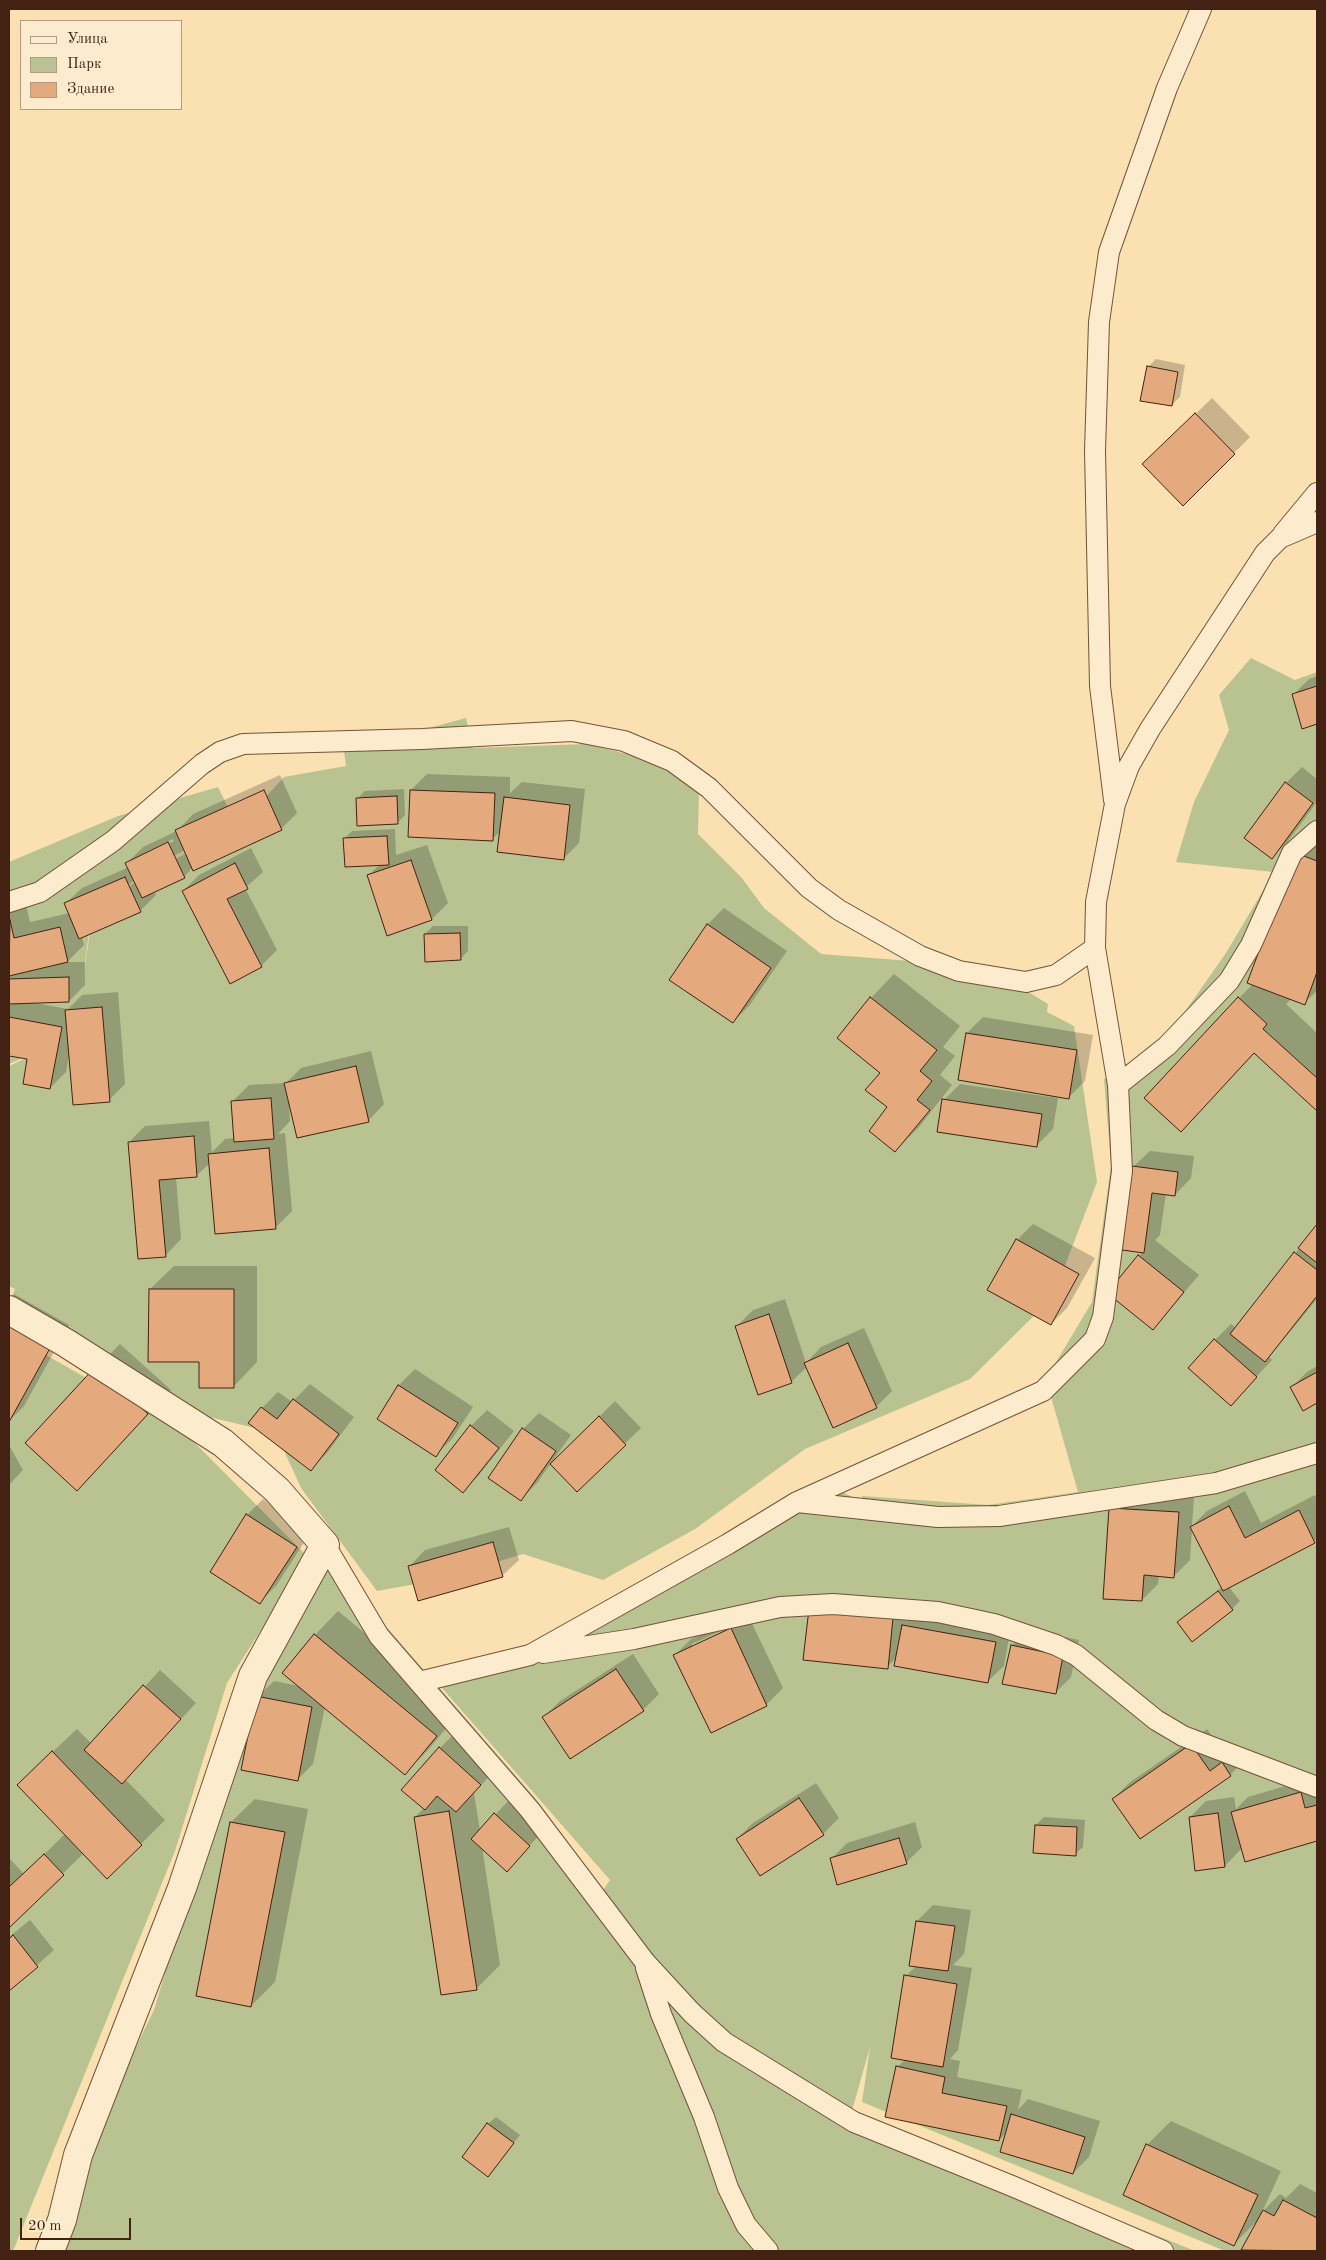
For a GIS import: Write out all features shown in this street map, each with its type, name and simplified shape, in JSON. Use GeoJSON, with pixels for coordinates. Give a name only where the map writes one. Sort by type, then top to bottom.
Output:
{"type":"FeatureCollection","features":[{"type":"Feature","properties":{"kind":"street"},"geometry":{"type":"LineString","coordinates":[[9,1310],[74,1348],[223,1443],[277,1490],[325,1545],[253,1676],[182,1888],[78,2155],[62,2220],[50,2251]]}},
{"type":"Feature","properties":{"kind":"lane"},"geometry":{"type":"LineString","coordinates":[[1114,804],[1100,686],[1095,451],[1099,322],[1109,252],[1167,88],[1201,9]]}},
{"type":"Feature","properties":{"kind":"lane"},"geometry":{"type":"LineString","coordinates":[[530,1655],[728,1544],[797,1502],[1043,1391],[1095,1339],[1103,1317],[1122,1171],[1118,1086],[1095,948],[1096,902],[1114,804],[1129,766],[1150,729],[1265,553],[1280,538],[1317,493]]}},
{"type":"Feature","properties":{"kind":"lane"},"geometry":{"type":"LineString","coordinates":[[1280,538],[1298,528],[1317,522]]}},
{"type":"Feature","properties":{"kind":"lane"},"geometry":{"type":"LineString","coordinates":[[9,902],[40,892],[113,841],[202,764],[220,752],[243,744],[422,739],[572,731],[624,741],[672,761],[709,788],[809,888],[839,910],[920,956],[959,971],[1026,982],[1056,975],[1095,948]]}},
{"type":"Feature","properties":{"kind":"lane"},"geometry":{"type":"LineString","coordinates":[[1118,1086],[1168,1046],[1229,981],[1251,945],[1292,853],[1317,831]]}},
{"type":"Feature","properties":{"kind":"lane"},"geometry":{"type":"LineString","coordinates":[[797,1502],[938,1517],[999,1516],[1078,1502],[1216,1483],[1317,1452]]}},
{"type":"Feature","properties":{"kind":"lane"},"geometry":{"type":"LineString","coordinates":[[325,1545],[378,1636],[530,1810],[645,1962],[692,2013],[724,2042],[854,2122],[1012,2186],[1162,2251]]}},
{"type":"Feature","properties":{"kind":"lane"},"geometry":{"type":"LineString","coordinates":[[419,1682],[530,1655],[634,1639],[780,1607],[833,1604],[938,1612],[994,1624],[1056,1645],[1076,1655],[1156,1720],[1183,1736],[1317,1786]]}},
{"type":"Feature","properties":{"kind":"lane"},"geometry":{"type":"LineString","coordinates":[[645,1962],[668,2030],[704,2117],[728,2188],[746,2225],[768,2251]]}},
{"type":"Feature","properties":{"kind":"green space"},"geometry":{"type":"Polygon","coordinates":[[[1251,658],[1295,680],[1317,672],[1317,2251],[1225,2251],[862,2102],[870,2047],[851,2114],[1016,2178],[1195,2251],[61,2251],[92,2137],[154,2010],[196,1869],[257,1683],[336,1546],[384,1624],[536,1799],[603,1890],[610,1880],[428,1672],[565,1642],[832,1488],[862,1501],[862,1496],[988,1505],[1078,1492],[1046,1379],[1092,1302],[1111,1165],[1104,1079],[1165,1040],[1226,953],[1274,872],[1176,862],[1194,802],[1229,730],[1219,695],[1251,658]]]}},
{"type":"Feature","properties":{"kind":"green space"},"geometry":{"type":"Polygon","coordinates":[[[466,718],[473,748],[587,744],[666,764],[699,786],[698,834],[741,877],[764,908],[821,954],[988,967],[1048,1004],[1047,1012],[1074,1026],[1097,1182],[1053,1297],[970,1379],[805,1449],[695,1529],[603,1580],[523,1554],[438,1580],[377,1591],[301,1488],[276,1433],[209,1417],[205,1428],[11,1299],[15,1289],[9,1286],[9,1066],[67,1039],[9,1064],[9,862],[118,816],[218,787],[235,822],[154,867],[92,910],[80,1001],[93,910],[154,870],[238,827],[284,777],[346,766],[344,751],[466,718]]]}},
{"type":"Feature","properties":{"kind":"green space"},"geometry":{"type":"Polygon","coordinates":[[[9,1334],[187,1435],[308,1557],[227,1683],[175,1851],[13,2251],[9,2251],[9,1334]]]}},
{"type":"Feature","properties":{"kind":"building"},"geometry":{"type":"Polygon","coordinates":[[[1147,366],[1178,372],[1172,406],[1140,401],[1147,366]]]}},
{"type":"Feature","properties":{"kind":"building"},"geometry":{"type":"Polygon","coordinates":[[[1195,413],[1235,454],[1183,506],[1142,464],[1195,413]]]}},
{"type":"Feature","properties":{"kind":"building"},"geometry":{"type":"Polygon","coordinates":[[[1317,686],[1317,724],[1302,729],[1292,694],[1317,686]]]}},
{"type":"Feature","properties":{"kind":"building"},"geometry":{"type":"Polygon","coordinates":[[[1285,782],[1313,803],[1272,859],[1244,838],[1285,782]]]}},
{"type":"Feature","properties":{"kind":"building"},"geometry":{"type":"Polygon","coordinates":[[[264,790],[282,830],[193,871],[175,830],[264,790]]]}},
{"type":"Feature","properties":{"kind":"building"},"geometry":{"type":"Polygon","coordinates":[[[410,790],[495,793],[493,841],[408,837],[410,790]]]}},
{"type":"Feature","properties":{"kind":"building"},"geometry":{"type":"Polygon","coordinates":[[[397,796],[398,824],[357,826],[356,798],[397,796]]]}},
{"type":"Feature","properties":{"kind":"building"},"geometry":{"type":"Polygon","coordinates":[[[504,797],[570,805],[564,860],[497,852],[504,797]]]}},
{"type":"Feature","properties":{"kind":"building"},"geometry":{"type":"Polygon","coordinates":[[[387,836],[389,865],[345,867],[343,838],[387,836]]]}},
{"type":"Feature","properties":{"kind":"building"},"geometry":{"type":"Polygon","coordinates":[[[168,842],[185,878],[142,898],[125,863],[168,842]]]}},
{"type":"Feature","properties":{"kind":"building"},"geometry":{"type":"Polygon","coordinates":[[[1296,853],[1317,861],[1317,972],[1305,1005],[1247,983],[1296,853]]]}},
{"type":"Feature","properties":{"kind":"building"},"geometry":{"type":"Polygon","coordinates":[[[411,860],[432,920],[387,936],[367,875],[411,860]]]}},
{"type":"Feature","properties":{"kind":"building"},"geometry":{"type":"Polygon","coordinates":[[[235,863],[248,889],[227,899],[262,967],[230,984],[182,891],[235,863]]]}},
{"type":"Feature","properties":{"kind":"building"},"geometry":{"type":"Polygon","coordinates":[[[125,877],[141,912],[79,939],[64,903],[125,877]]]}},
{"type":"Feature","properties":{"kind":"building"},"geometry":{"type":"Polygon","coordinates":[[[10,920],[14,938],[60,927],[68,962],[9,976],[10,920]]]}},
{"type":"Feature","properties":{"kind":"building"},"geometry":{"type":"Polygon","coordinates":[[[707,924],[771,968],[733,1023],[669,980],[707,924]]]}},
{"type":"Feature","properties":{"kind":"building"},"geometry":{"type":"Polygon","coordinates":[[[460,933],[461,960],[425,962],[424,934],[460,933]]]}},
{"type":"Feature","properties":{"kind":"building"},"geometry":{"type":"Polygon","coordinates":[[[69,977],[69,1002],[9,1004],[9,979],[69,977]]]}},
{"type":"Feature","properties":{"kind":"building"},"geometry":{"type":"Polygon","coordinates":[[[870,997],[937,1050],[920,1071],[932,1081],[917,1100],[930,1110],[895,1152],[869,1131],[887,1107],[865,1090],[880,1073],[837,1038],[870,997]]]}},
{"type":"Feature","properties":{"kind":"building"},"geometry":{"type":"Polygon","coordinates":[[[1238,997],[1267,1024],[1263,1029],[1317,1078],[1317,1111],[1254,1053],[1181,1132],[1144,1098],[1238,997]]]}},
{"type":"Feature","properties":{"kind":"building"},"geometry":{"type":"Polygon","coordinates":[[[102,1007],[110,1102],[73,1105],[65,1010],[102,1007]]]}},
{"type":"Feature","properties":{"kind":"building"},"geometry":{"type":"Polygon","coordinates":[[[9,1017],[62,1027],[50,1089],[23,1084],[27,1059],[9,1056],[9,1017]]]}},
{"type":"Feature","properties":{"kind":"building"},"geometry":{"type":"Polygon","coordinates":[[[966,1033],[1077,1050],[1069,1099],[958,1080],[966,1033]]]}},
{"type":"Feature","properties":{"kind":"building"},"geometry":{"type":"Polygon","coordinates":[[[356,1066],[369,1122],[297,1138],[284,1083],[356,1066]]]}},
{"type":"Feature","properties":{"kind":"building"},"geometry":{"type":"Polygon","coordinates":[[[271,1098],[274,1139],[234,1142],[231,1101],[271,1098]]]}},
{"type":"Feature","properties":{"kind":"building"},"geometry":{"type":"Polygon","coordinates":[[[942,1099],[1042,1114],[1037,1147],[937,1132],[942,1099]]]}},
{"type":"Feature","properties":{"kind":"building"},"geometry":{"type":"Polygon","coordinates":[[[194,1136],[197,1177],[159,1180],[166,1257],[138,1259],[128,1142],[194,1136]]]}},
{"type":"Feature","properties":{"kind":"building"},"geometry":{"type":"Polygon","coordinates":[[[269,1148],[276,1229],[215,1234],[208,1154],[269,1148]]]}},
{"type":"Feature","properties":{"kind":"building"},"geometry":{"type":"Polygon","coordinates":[[[1132,1166],[1178,1172],[1175,1196],[1152,1193],[1144,1253],[1122,1250],[1132,1166]]]}},
{"type":"Feature","properties":{"kind":"building"},"geometry":{"type":"Polygon","coordinates":[[[1317,1224],[1317,1263],[1298,1248],[1317,1224]]]}},
{"type":"Feature","properties":{"kind":"building"},"geometry":{"type":"Polygon","coordinates":[[[1016,1239],[1079,1274],[1051,1325],[987,1290],[1016,1239]]]}},
{"type":"Feature","properties":{"kind":"building"},"geometry":{"type":"Polygon","coordinates":[[[1294,1252],[1317,1270],[1317,1296],[1265,1362],[1230,1334],[1294,1252]]]}},
{"type":"Feature","properties":{"kind":"building"},"geometry":{"type":"Polygon","coordinates":[[[1138,1255],[1184,1292],[1153,1330],[1107,1293],[1138,1255]]]}},
{"type":"Feature","properties":{"kind":"building"},"geometry":{"type":"Polygon","coordinates":[[[149,1289],[234,1289],[234,1388],[199,1388],[199,1362],[148,1362],[149,1289]]]}},
{"type":"Feature","properties":{"kind":"building"},"geometry":{"type":"Polygon","coordinates":[[[769,1314],[792,1383],[758,1395],[735,1326],[769,1314]]]}},
{"type":"Feature","properties":{"kind":"building"},"geometry":{"type":"Polygon","coordinates":[[[9,1316],[54,1341],[9,1422],[9,1316]]]}},
{"type":"Feature","properties":{"kind":"building"},"geometry":{"type":"Polygon","coordinates":[[[1214,1339],[1257,1377],[1231,1406],[1188,1368],[1214,1339]]]}},
{"type":"Feature","properties":{"kind":"building"},"geometry":{"type":"Polygon","coordinates":[[[848,1343],[877,1408],[833,1428],[804,1363],[848,1343]]]}},
{"type":"Feature","properties":{"kind":"building"},"geometry":{"type":"Polygon","coordinates":[[[96,1366],[148,1414],[77,1491],[25,1443],[96,1366]]]}},
{"type":"Feature","properties":{"kind":"building"},"geometry":{"type":"Polygon","coordinates":[[[1317,1372],[1317,1403],[1303,1411],[1290,1387],[1317,1372]]]}},
{"type":"Feature","properties":{"kind":"building"},"geometry":{"type":"Polygon","coordinates":[[[398,1385],[458,1423],[436,1457],[377,1419],[398,1385]]]}},
{"type":"Feature","properties":{"kind":"building"},"geometry":{"type":"Polygon","coordinates":[[[293,1399],[339,1434],[311,1471],[248,1423],[261,1407],[277,1419],[293,1399]]]}},
{"type":"Feature","properties":{"kind":"building"},"geometry":{"type":"Polygon","coordinates":[[[599,1416],[626,1445],[577,1492],[550,1464],[599,1416]]]}},
{"type":"Feature","properties":{"kind":"building"},"geometry":{"type":"Polygon","coordinates":[[[470,1425],[499,1448],[463,1493],[435,1470],[470,1425]]]}},
{"type":"Feature","properties":{"kind":"building"},"geometry":{"type":"Polygon","coordinates":[[[522,1428],[556,1451],[521,1501],[488,1478],[522,1428]]]}},
{"type":"Feature","properties":{"kind":"building"},"geometry":{"type":"Polygon","coordinates":[[[1229,1506],[1245,1538],[1299,1510],[1315,1543],[1223,1591],[1190,1527],[1229,1506]]]}},
{"type":"Feature","properties":{"kind":"building"},"geometry":{"type":"Polygon","coordinates":[[[1109,1508],[1179,1512],[1174,1578],[1144,1575],[1142,1601],[1103,1599],[1109,1508]]]}},
{"type":"Feature","properties":{"kind":"building"},"geometry":{"type":"Polygon","coordinates":[[[246,1514],[297,1547],[260,1604],[210,1572],[246,1514]]]}},
{"type":"Feature","properties":{"kind":"building"},"geometry":{"type":"Polygon","coordinates":[[[493,1542],[503,1577],[418,1601],[408,1566],[493,1542]]]}},
{"type":"Feature","properties":{"kind":"building"},"geometry":{"type":"Polygon","coordinates":[[[1218,1591],[1233,1610],[1192,1642],[1177,1622],[1218,1591]]]}},
{"type":"Feature","properties":{"kind":"building"},"geometry":{"type":"Polygon","coordinates":[[[809,1609],[893,1618],[888,1669],[803,1660],[809,1609]]]}},
{"type":"Feature","properties":{"kind":"building"},"geometry":{"type":"Polygon","coordinates":[[[902,1625],[996,1642],[988,1683],[894,1666],[902,1625]]]}},
{"type":"Feature","properties":{"kind":"building"},"geometry":{"type":"Polygon","coordinates":[[[731,1628],[767,1706],[711,1733],[673,1655],[731,1628]]]}},
{"type":"Feature","properties":{"kind":"building"},"geometry":{"type":"Polygon","coordinates":[[[314,1634],[437,1736],[405,1775],[282,1673],[314,1634]]]}},
{"type":"Feature","properties":{"kind":"building"},"geometry":{"type":"Polygon","coordinates":[[[1011,1645],[1063,1656],[1056,1694],[1002,1684],[1011,1645]]]}},
{"type":"Feature","properties":{"kind":"building"},"geometry":{"type":"Polygon","coordinates":[[[616,1669],[644,1711],[570,1759],[542,1717],[616,1669]]]}},
{"type":"Feature","properties":{"kind":"building"},"geometry":{"type":"Polygon","coordinates":[[[143,1685],[181,1719],[122,1784],[84,1750],[143,1685]]]}},
{"type":"Feature","properties":{"kind":"building"},"geometry":{"type":"Polygon","coordinates":[[[256,1696],[312,1707],[298,1781],[241,1770],[256,1696]]]}},
{"type":"Feature","properties":{"kind":"building"},"geometry":{"type":"Polygon","coordinates":[[[1191,1744],[1210,1771],[1222,1762],[1231,1776],[1140,1839],[1112,1799],[1191,1744]]]}},
{"type":"Feature","properties":{"kind":"building"},"geometry":{"type":"Polygon","coordinates":[[[439,1747],[481,1785],[456,1812],[437,1796],[425,1810],[401,1790],[439,1747]]]}},
{"type":"Feature","properties":{"kind":"building"},"geometry":{"type":"Polygon","coordinates":[[[52,1751],[142,1845],[107,1879],[17,1785],[52,1751]]]}},
{"type":"Feature","properties":{"kind":"building"},"geometry":{"type":"Polygon","coordinates":[[[1301,1792],[1305,1808],[1317,1805],[1317,1841],[1245,1862],[1231,1812],[1301,1792]]]}},
{"type":"Feature","properties":{"kind":"building"},"geometry":{"type":"Polygon","coordinates":[[[799,1798],[824,1835],[760,1876],[736,1839],[799,1798]]]}},
{"type":"Feature","properties":{"kind":"building"},"geometry":{"type":"Polygon","coordinates":[[[449,1811],[477,1990],[441,1995],[414,1817],[449,1811]]]}},
{"type":"Feature","properties":{"kind":"building"},"geometry":{"type":"Polygon","coordinates":[[[494,1813],[530,1846],[507,1872],[471,1839],[494,1813]]]}},
{"type":"Feature","properties":{"kind":"building"},"geometry":{"type":"Polygon","coordinates":[[[1218,1813],[1225,1867],[1195,1871],[1189,1817],[1218,1813]]]}},
{"type":"Feature","properties":{"kind":"building"},"geometry":{"type":"Polygon","coordinates":[[[230,1822],[285,1832],[251,2007],[196,1996],[230,1822]]]}},
{"type":"Feature","properties":{"kind":"building"},"geometry":{"type":"Polygon","coordinates":[[[1035,1825],[1077,1827],[1076,1856],[1033,1853],[1035,1825]]]}},
{"type":"Feature","properties":{"kind":"building"},"geometry":{"type":"Polygon","coordinates":[[[899,1838],[907,1864],[837,1885],[830,1858],[899,1838]]]}},
{"type":"Feature","properties":{"kind":"building"},"geometry":{"type":"Polygon","coordinates":[[[44,1854],[64,1875],[9,1928],[9,1887],[44,1854]]]}},
{"type":"Feature","properties":{"kind":"building"},"geometry":{"type":"Polygon","coordinates":[[[916,1921],[955,1926],[948,1971],[909,1966],[916,1921]]]}},
{"type":"Feature","properties":{"kind":"building"},"geometry":{"type":"Polygon","coordinates":[[[13,1935],[38,1967],[9,1991],[9,1939],[13,1935]]]}},
{"type":"Feature","properties":{"kind":"building"},"geometry":{"type":"Polygon","coordinates":[[[904,1975],[957,1984],[943,2067],[891,2058],[904,1975]]]}},
{"type":"Feature","properties":{"kind":"building"},"geometry":{"type":"Polygon","coordinates":[[[896,2066],[945,2077],[942,2093],[1007,2106],[999,2141],[885,2117],[896,2066]]]}},
{"type":"Feature","properties":{"kind":"building"},"geometry":{"type":"Polygon","coordinates":[[[1011,2114],[1085,2137],[1073,2174],[1000,2152],[1011,2114]]]}},
{"type":"Feature","properties":{"kind":"building"},"geometry":{"type":"Polygon","coordinates":[[[487,2123],[514,2143],[488,2177],[462,2157],[487,2123]]]}},
{"type":"Feature","properties":{"kind":"building"},"geometry":{"type":"Polygon","coordinates":[[[1146,2144],[1258,2195],[1234,2246],[1123,2195],[1146,2144]]]}},
{"type":"Feature","properties":{"kind":"building"},"geometry":{"type":"Polygon","coordinates":[[[1283,2200],[1317,2218],[1317,2251],[1241,2250],[1263,2210],[1274,2216],[1283,2200]]]}}]}
